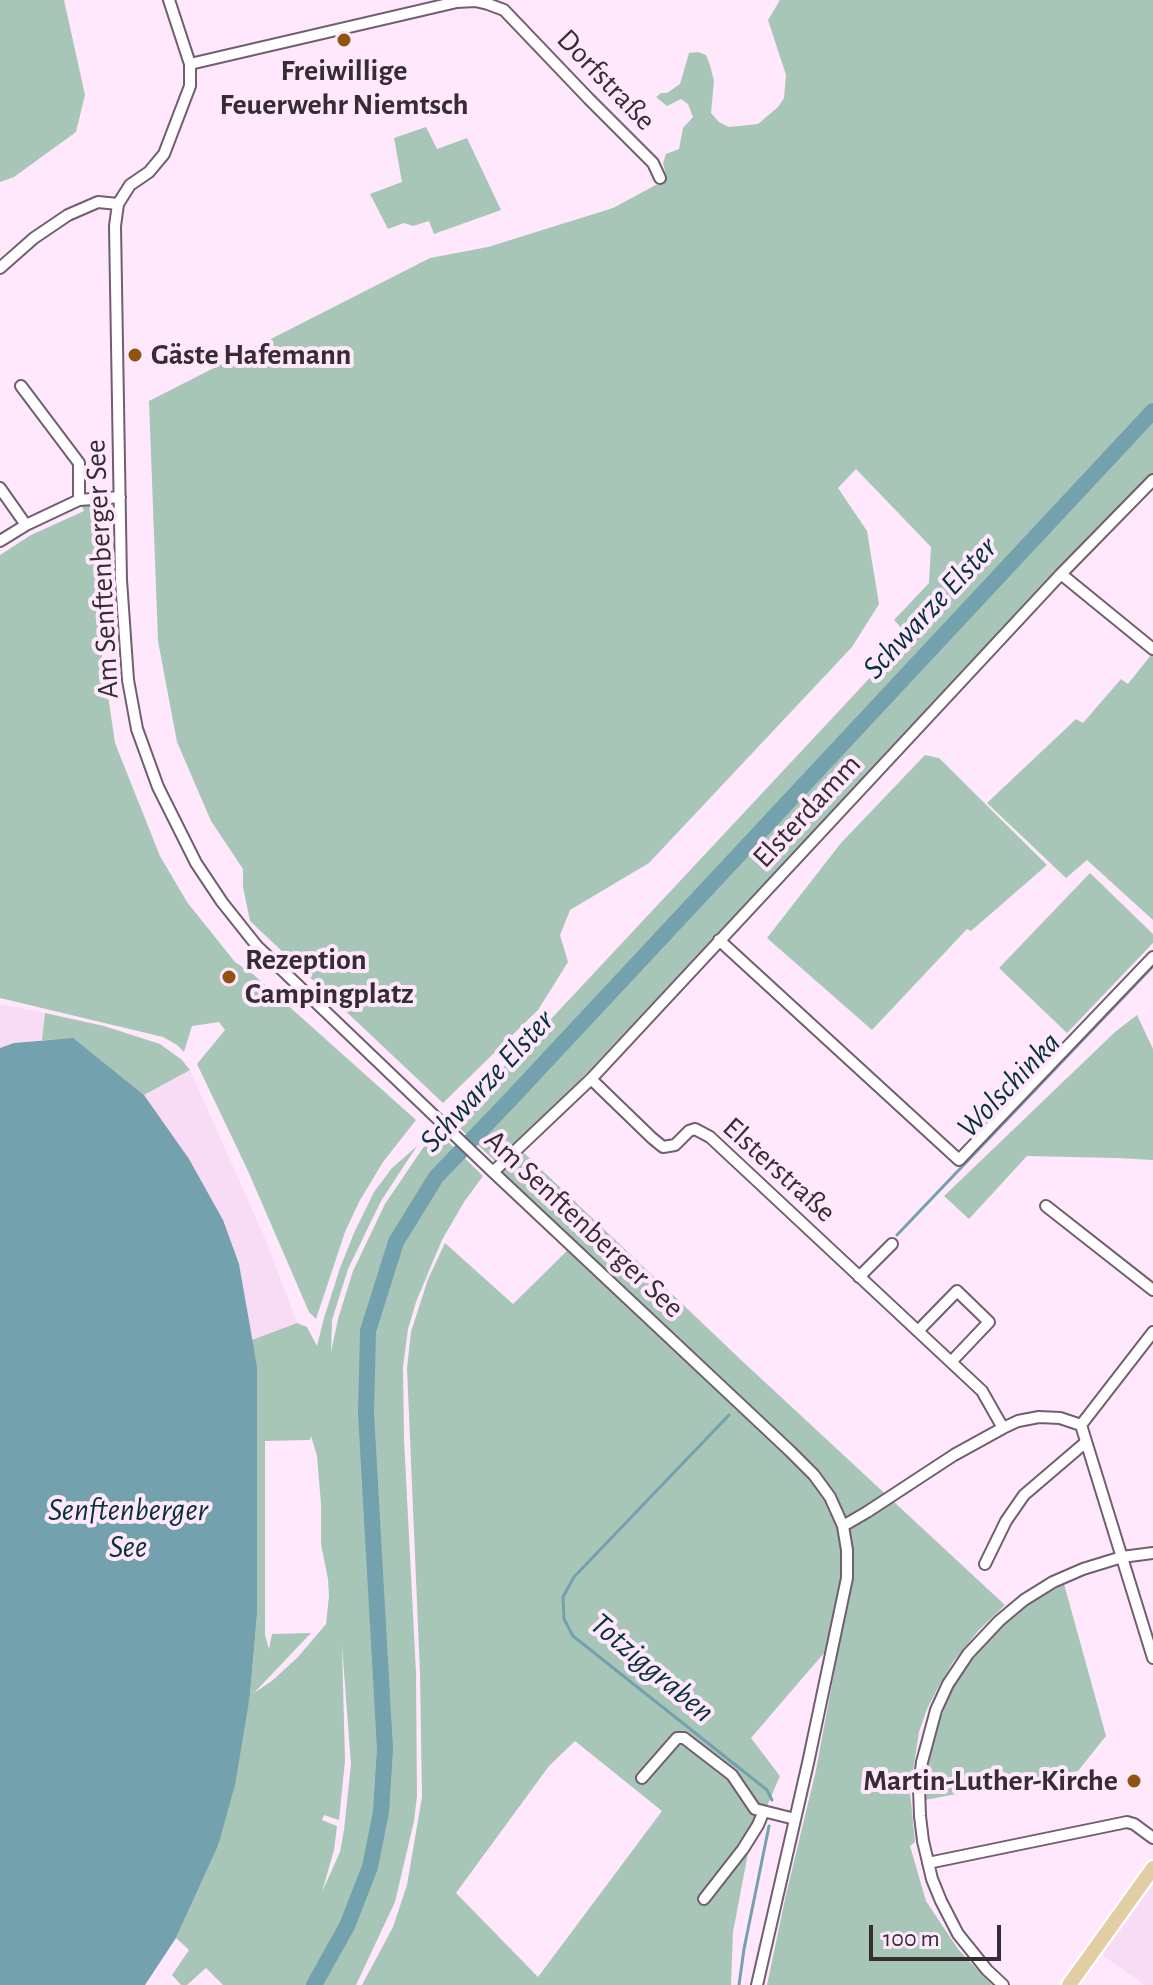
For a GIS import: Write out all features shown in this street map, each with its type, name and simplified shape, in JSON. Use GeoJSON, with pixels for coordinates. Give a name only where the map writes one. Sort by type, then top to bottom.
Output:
{"type":"FeatureCollection","features":[{"type":"Feature","properties":{"kind":"main road"},"geometry":{"type":"LineString","coordinates":[[1069,1985],[1153,1868]]}},
{"type":"Feature","properties":{"kind":"street"},"geometry":{"type":"LineString","coordinates":[[0,268],[34,238],[68,215],[98,202],[118,204],[130,185],[149,172],[164,154],[190,86],[190,64],[169,0]]}},
{"type":"Feature","properties":{"kind":"street","name":"Dorfstraße"},"geometry":{"type":"LineString","coordinates":[[190,64],[457,2],[488,4],[504,10],[653,163],[660,178]]}},
{"type":"Feature","properties":{"kind":"street","name":"Am Senftenberger See"},"geometry":{"type":"LineString","coordinates":[[118,204],[115,226],[121,580],[128,680],[137,729],[176,827],[222,902],[257,946],[806,1467],[830,1497],[843,1526],[847,1550],[845,1589],[757,1985]]}},
{"type":"Feature","properties":{"kind":"street"},"geometry":{"type":"LineString","coordinates":[[21,386],[79,463],[79,500]]}},
{"type":"Feature","properties":{"kind":"street","name":"Elsterdamm"},"geometry":{"type":"LineString","coordinates":[[493,1172],[591,1079],[1061,574],[1153,480]]}},
{"type":"Feature","properties":{"kind":"street"},"geometry":{"type":"LineString","coordinates":[[0,488],[26,525]]}},
{"type":"Feature","properties":{"kind":"street"},"geometry":{"type":"LineString","coordinates":[[0,541],[79,500],[120,497]]}},
{"type":"Feature","properties":{"kind":"street"},"geometry":{"type":"LineString","coordinates":[[1061,574],[1153,649]]}},
{"type":"Feature","properties":{"kind":"street"},"geometry":{"type":"LineString","coordinates":[[719,940],[959,1160],[1153,957]]}},
{"type":"Feature","properties":{"kind":"street","name":"Elsterstraße"},"geometry":{"type":"LineString","coordinates":[[591,1079],[663,1147],[675,1145],[695,1129],[706,1134],[982,1391],[1003,1428]]}},
{"type":"Feature","properties":{"kind":"street"},"geometry":{"type":"LineString","coordinates":[[1046,1206],[1153,1290]]}},
{"type":"Feature","properties":{"kind":"street"},"geometry":{"type":"LineString","coordinates":[[859,1277],[892,1244]]}},
{"type":"Feature","properties":{"kind":"street"},"geometry":{"type":"LineString","coordinates":[[918,1331],[957,1291],[989,1322],[951,1362]]}},
{"type":"Feature","properties":{"kind":"street"},"geometry":{"type":"LineString","coordinates":[[1081,1425],[1153,1332]]}},
{"type":"Feature","properties":{"kind":"street"},"geometry":{"type":"LineString","coordinates":[[843,1526],[954,1455],[1018,1421],[1039,1417],[1060,1418],[1081,1425]]}},
{"type":"Feature","properties":{"kind":"street"},"geometry":{"type":"LineString","coordinates":[[1081,1425],[1153,1658]]}},
{"type":"Feature","properties":{"kind":"street"},"geometry":{"type":"LineString","coordinates":[[985,1564],[1006,1521],[1024,1495],[1086,1442]]}},
{"type":"Feature","properties":{"kind":"street"},"geometry":{"type":"LineString","coordinates":[[1003,1985],[958,1934],[941,1901],[928,1863],[920,1816],[921,1775],[936,1710],[948,1684],[968,1654],[1024,1600],[1064,1576],[1122,1557],[1153,1553]]}},
{"type":"Feature","properties":{"kind":"street"},"geometry":{"type":"LineString","coordinates":[[642,1778],[677,1738],[684,1738],[732,1775],[755,1809],[795,1819]]}},
{"type":"Feature","properties":{"kind":"street"},"geometry":{"type":"LineString","coordinates":[[704,1899],[743,1849],[763,1813]]}},
{"type":"Feature","properties":{"kind":"street"},"geometry":{"type":"LineString","coordinates":[[928,1863],[1127,1822],[1153,1838]]}},
{"type":"Feature","properties":{"kind":"shaded area"},"geometry":{"type":"Polygon","coordinates":[[[0,1004],[45,1013],[42,1040],[0,1048],[0,1004]]]}},
{"type":"Feature","properties":{"kind":"shaded area"},"geometry":{"type":"Polygon","coordinates":[[[190,1070],[267,1243],[297,1323],[252,1340],[239,1264],[144,1095],[190,1070]]]}},
{"type":"Feature","properties":{"kind":"shaded area"},"geometry":{"type":"Polygon","coordinates":[[[1153,1885],[1153,1985],[1145,1985],[1102,1955],[1153,1885]]]}},
{"type":"Feature","properties":{"kind":"green space"},"geometry":{"type":"Polygon","coordinates":[[[0,0],[64,0],[85,95],[76,132],[14,177],[0,182],[0,0]]]}},
{"type":"Feature","properties":{"kind":"green space"},"geometry":{"type":"Polygon","coordinates":[[[780,0],[1153,0],[1153,480],[586,1074],[496,1162],[451,1120],[551,1019],[909,636],[894,620],[929,583],[931,547],[856,469],[838,488],[867,531],[879,604],[852,647],[649,863],[570,910],[560,935],[568,962],[538,1010],[443,1103],[250,921],[243,887],[243,869],[211,821],[177,742],[158,641],[149,401],[430,258],[488,247],[613,208],[667,179],[663,163],[666,154],[679,149],[683,128],[693,117],[688,104],[681,99],[667,106],[656,97],[680,84],[689,53],[706,55],[714,81],[711,113],[719,122],[729,127],[758,124],[784,98],[786,75],[768,20],[780,0]]]}},
{"type":"Feature","properties":{"kind":"green space"},"geometry":{"type":"Polygon","coordinates":[[[426,127],[437,149],[467,138],[501,210],[434,234],[429,221],[413,226],[404,223],[388,229],[370,194],[402,182],[394,138],[426,127]]]}},
{"type":"Feature","properties":{"kind":"green space"},"geometry":{"type":"Polygon","coordinates":[[[95,498],[101,648],[115,743],[160,856],[187,902],[235,962],[254,975],[416,1120],[383,1162],[359,1202],[345,1232],[316,1319],[309,1312],[248,1171],[197,1064],[225,1030],[219,1022],[192,1026],[184,1052],[163,1037],[0,998],[0,555],[31,535],[84,511],[79,500],[95,498]]]}},
{"type":"Feature","properties":{"kind":"green space"},"geometry":{"type":"Polygon","coordinates":[[[1151,655],[1153,920],[1087,860],[1066,878],[987,803],[1076,719],[1083,723],[1121,679],[1128,684],[1151,655]]]}},
{"type":"Feature","properties":{"kind":"green space"},"geometry":{"type":"Polygon","coordinates":[[[925,755],[939,758],[1047,865],[971,931],[967,929],[872,1030],[767,938],[841,843],[925,755]]]}},
{"type":"Feature","properties":{"kind":"green space"},"geometry":{"type":"Polygon","coordinates":[[[1090,873],[1153,934],[1153,943],[1067,1033],[999,968],[1090,873]]]}},
{"type":"Feature","properties":{"kind":"green space"},"geometry":{"type":"Polygon","coordinates":[[[45,1013],[104,1026],[160,1044],[190,1070],[144,1095],[73,1039],[42,1040],[45,1013]]]}},
{"type":"Feature","properties":{"kind":"green space"},"geometry":{"type":"Polygon","coordinates":[[[1137,1015],[1153,1049],[1153,1160],[1027,1156],[969,1219],[944,1196],[1115,1032],[1137,1015]]]}},
{"type":"Feature","properties":{"kind":"green space"},"geometry":{"type":"Polygon","coordinates":[[[437,1131],[483,1176],[442,1240],[416,1302],[408,1329],[403,1367],[416,1672],[417,1796],[395,1902],[356,1985],[223,1985],[206,1968],[187,1985],[181,1985],[172,1975],[189,1950],[176,1938],[218,1846],[250,1695],[257,1615],[257,1366],[252,1340],[297,1323],[307,1327],[317,1346],[340,1268],[374,1192],[392,1168],[417,1146],[381,1201],[348,1269],[332,1320],[331,1352],[353,1271],[385,1204],[437,1131]],[[311,1436],[310,1440],[265,1441],[265,1635],[269,1649],[272,1634],[311,1633],[254,1693],[298,1657],[326,1624],[328,1579],[321,1544],[317,1456],[311,1436]],[[342,1646],[345,1761],[339,1820],[324,1815],[322,1820],[337,1826],[322,1892],[340,1852],[351,1764],[342,1646]]]}},
{"type":"Feature","properties":{"kind":"green space"},"geometry":{"type":"Polygon","coordinates":[[[524,1153],[1005,1605],[978,1631],[953,1662],[927,1709],[919,1732],[910,1791],[915,1842],[910,1846],[926,1901],[958,1949],[992,1985],[767,1985],[816,1770],[838,1652],[824,1653],[751,1738],[780,1776],[749,1848],[733,1932],[731,1985],[362,1985],[393,1927],[407,1885],[422,1797],[407,1368],[411,1332],[428,1279],[445,1243],[513,1304],[576,1242],[501,1173],[524,1153]],[[575,1741],[549,1766],[456,1893],[538,1977],[662,1811],[575,1741]]]}},
{"type":"Feature","properties":{"kind":"green space"},"geometry":{"type":"Polygon","coordinates":[[[1064,1584],[1106,1736],[1078,1771],[925,1800],[928,1758],[936,1730],[953,1686],[965,1667],[1000,1626],[1032,1602],[1064,1584]]]}},
{"type":"Feature","properties":{"kind":"water","name":"Senftenberger See"},"geometry":{"type":"Polygon","coordinates":[[[73,1038],[144,1095],[189,1159],[223,1220],[239,1264],[257,1366],[257,1615],[250,1695],[235,1785],[218,1846],[176,1938],[145,1985],[0,1985],[0,1048],[14,1043],[73,1038]]]}},
{"type":"Feature","properties":{"kind":"waterway","name":"Schwarze Elster"},"geometry":{"type":"LineString","coordinates":[[314,1985],[347,1926],[370,1867],[381,1812],[385,1749],[366,1413],[368,1331],[396,1242],[436,1177],[1153,411]]}},
{"type":"Feature","properties":{"kind":"waterway","name":"Wolschinka"},"geometry":{"type":"LineString","coordinates":[[897,1235],[1153,966]]}},
{"type":"Feature","properties":{"kind":"waterway","name":"Totziggraben"},"geometry":{"type":"LineString","coordinates":[[729,1415],[574,1577],[563,1597],[564,1619],[573,1636],[767,1790],[772,1800]]}},
{"type":"Feature","properties":{"kind":"waterway","name":"Totziggraben"},"geometry":{"type":"LineString","coordinates":[[739,1985],[769,1826]]}},
{"type":"Feature","properties":{"kind":"place","name":"Freiwillige Feuerwehr Niemtsch"},"geometry":{"type":"Point","coordinates":[344,40]}},
{"type":"Feature","properties":{"kind":"place","name":"Gäste Hafemann"},"geometry":{"type":"Point","coordinates":[135,355]}},
{"type":"Feature","properties":{"kind":"place","name":"Rezeption Campingplatz"},"geometry":{"type":"Point","coordinates":[229,977]}},
{"type":"Feature","properties":{"kind":"place","name":"Martin-Luther-Kirche"},"geometry":{"type":"Point","coordinates":[1134,1781]}}]}
